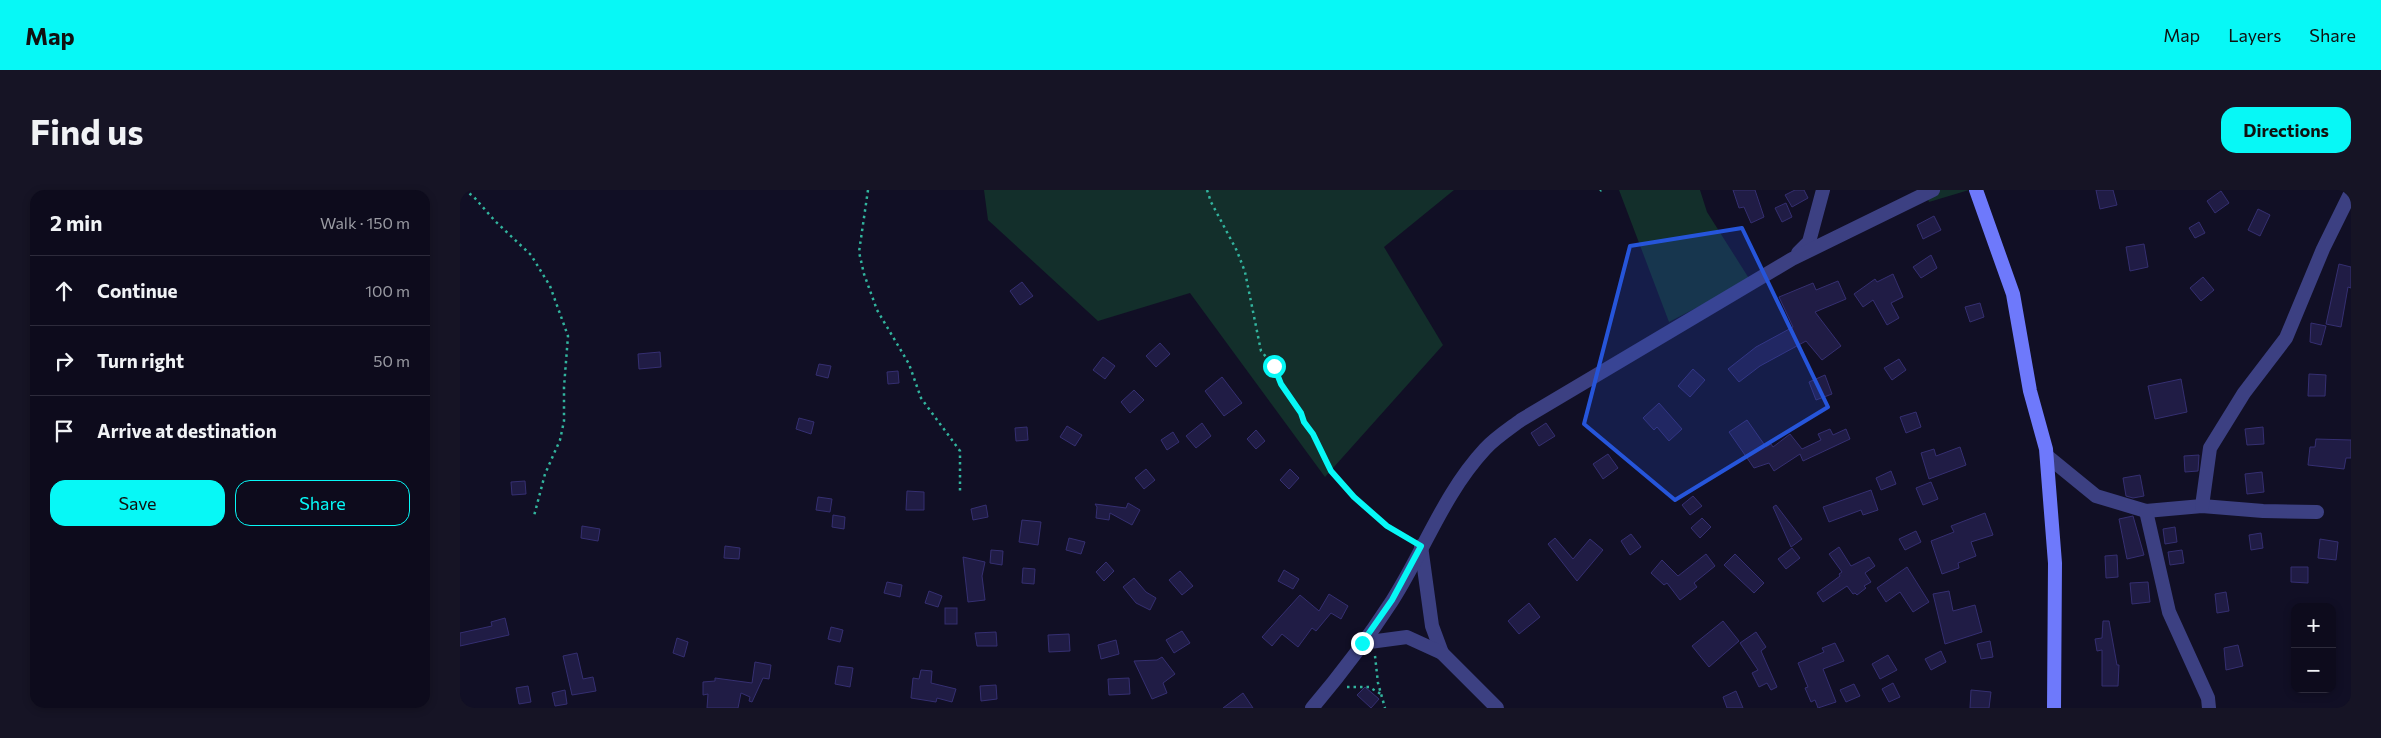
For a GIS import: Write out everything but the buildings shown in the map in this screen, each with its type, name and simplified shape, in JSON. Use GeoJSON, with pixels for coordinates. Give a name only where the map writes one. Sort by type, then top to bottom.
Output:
{"type":"FeatureCollection","features":[{"type":"Feature","properties":{"kind":"main road"},"geometry":{"type":"LineString","coordinates":[[1976,190],[2013,294],[2030,391],[2046,456],[2055,564],[2054,708]]}},
{"type":"Feature","properties":{"kind":"street"},"geometry":{"type":"LineString","coordinates":[[1792,259],[1808,242],[1824,190]]}},
{"type":"Feature","properties":{"kind":"street"},"geometry":{"type":"LineString","coordinates":[[1312,708],[1368,643],[1421,546],[1467,470],[1486,447],[1514,426],[1792,259],[1933,190]]}},
{"type":"Feature","properties":{"kind":"street"},"geometry":{"type":"LineString","coordinates":[[2202,506],[2210,448],[2244,393],[2286,338],[2323,249],[2351,192]]}},
{"type":"Feature","properties":{"kind":"street"},"geometry":{"type":"LineString","coordinates":[[2046,456],[2096,496],[2146,511],[2202,506],[2263,512],[2317,512]]}},
{"type":"Feature","properties":{"kind":"street"},"geometry":{"type":"LineString","coordinates":[[2146,511],[2169,612],[2208,698],[2209,708]]}},
{"type":"Feature","properties":{"kind":"street"},"geometry":{"type":"LineString","coordinates":[[1421,546],[1432,626],[1442,653]]}},
{"type":"Feature","properties":{"kind":"street"},"geometry":{"type":"LineString","coordinates":[[1368,643],[1407,638],[1442,653],[1497,708]]}},
{"type":"Feature","properties":{"kind":"path"},"geometry":{"type":"LineString","coordinates":[[464,190],[473,196],[531,255],[550,286],[568,336],[564,387],[564,421],[560,440],[545,474],[534,516]]}},
{"type":"Feature","properties":{"kind":"path"},"geometry":{"type":"LineString","coordinates":[[868,190],[859,252],[864,274],[877,310],[909,364],[921,398],[960,451],[960,491]]}},
{"type":"Feature","properties":{"kind":"path"},"geometry":{"type":"LineString","coordinates":[[1207,190],[1211,202],[1237,251],[1245,272],[1261,351],[1274,366],[1281,384],[1299,408],[1304,422],[1313,434],[1331,471],[1354,497],[1387,526],[1421,546]]}},
{"type":"Feature","properties":{"kind":"path"},"geometry":{"type":"LineString","coordinates":[[1368,643],[1385,708]]}},
{"type":"Feature","properties":{"kind":"path"},"geometry":{"type":"LineString","coordinates":[[1330,688],[1362,686],[1381,694]]}},
{"type":"Feature","properties":{"kind":"highlighted area"},"geometry":{"type":"Polygon","coordinates":[[[1742,228],[1828,407],[1675,500],[1584,424],[1630,246],[1742,228]]]}},
{"type":"Feature","properties":{"kind":"green space"},"geometry":{"type":"Polygon","coordinates":[[[984,190],[1454,190],[1384,247],[1443,345],[1325,477],[1190,293],[1098,321],[988,220],[984,190]]]}},
{"type":"Feature","properties":{"kind":"green space"},"geometry":{"type":"Polygon","coordinates":[[[1619,190],[1700,190],[1707,212],[1750,280],[1669,322],[1619,190]]]}},
{"type":"Feature","properties":{"kind":"green space"},"geometry":{"type":"Polygon","coordinates":[[[1924,190],[1969,190],[1929,202],[1924,190]]]}},
{"type":"Feature","properties":{"kind":"route"},"geometry":{"type":"LineString","coordinates":[[1274,366],[1281,384],[1296,404],[1331,471],[1354,497],[1387,526],[1421,546],[1392,600],[1362,643]]}}]}
